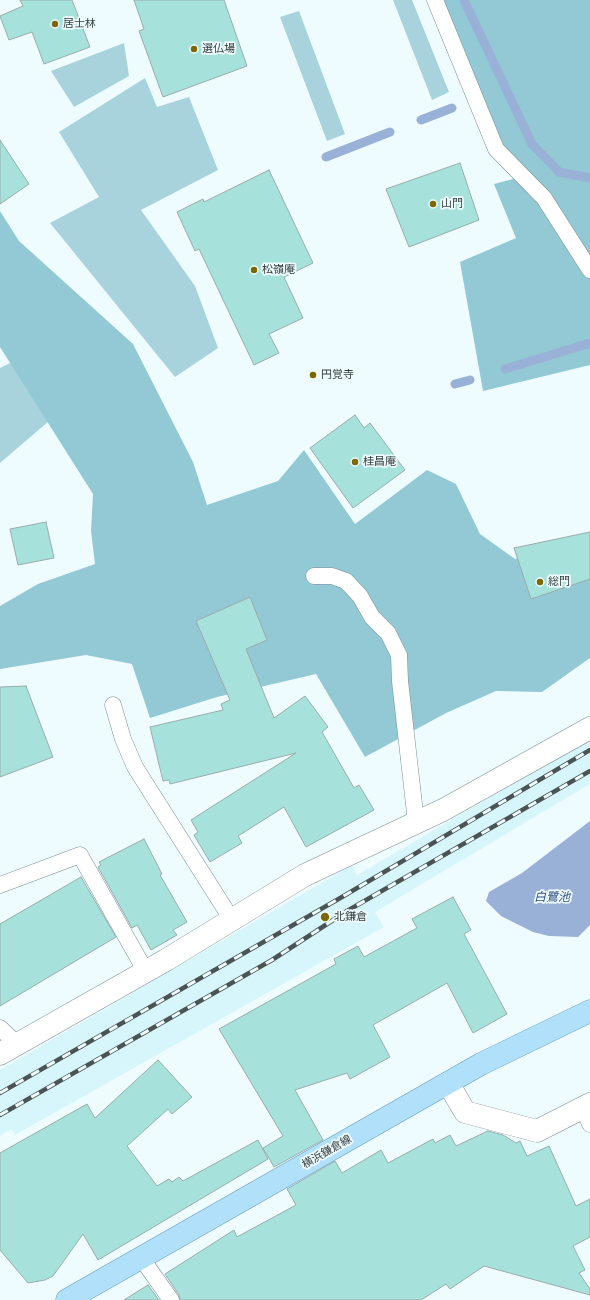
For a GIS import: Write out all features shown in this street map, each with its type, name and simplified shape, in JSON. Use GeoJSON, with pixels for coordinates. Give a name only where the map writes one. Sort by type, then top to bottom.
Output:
{"type":"FeatureCollection","features":[{"type":"Feature","properties":{"kind":"main road","name":"横浜鎌倉線"},"geometry":{"type":"LineString","coordinates":[[68,1300],[481,1064],[590,1011]]}},
{"type":"Feature","properties":{"kind":"street"},"geometry":{"type":"LineString","coordinates":[[8,1049],[146,972],[305,875],[443,810],[590,728]]}},
{"type":"Feature","properties":{"kind":"street"},"geometry":{"type":"LineString","coordinates":[[448,1083],[465,1112],[537,1131],[588,1111]]}},
{"type":"Feature","properties":{"kind":"lane"},"geometry":{"type":"LineString","coordinates":[[435,0],[496,149],[544,198],[590,270]]}},
{"type":"Feature","properties":{"kind":"lane"},"geometry":{"type":"LineString","coordinates":[[314,576],[332,576],[346,581],[360,596],[372,617],[388,633],[400,655],[400,682],[416,822]]}},
{"type":"Feature","properties":{"kind":"lane"},"geometry":{"type":"LineString","coordinates":[[113,705],[123,739],[135,767],[232,920]]}},
{"type":"Feature","properties":{"kind":"lane"},"geometry":{"type":"LineString","coordinates":[[0,885],[80,855],[146,972]]}},
{"type":"Feature","properties":{"kind":"lane"},"geometry":{"type":"LineString","coordinates":[[0,1028],[8,1049]]}},
{"type":"Feature","properties":{"kind":"lane"},"geometry":{"type":"LineString","coordinates":[[142,1259],[171,1300]]}},
{"type":"Feature","properties":{"kind":"shaded area"},"geometry":{"type":"Polygon","coordinates":[[[393,0],[412,0],[449,92],[432,100],[393,0]]]}},
{"type":"Feature","properties":{"kind":"shaded area"},"geometry":{"type":"Polygon","coordinates":[[[442,0],[590,0],[590,365],[483,391],[460,262],[516,238],[494,184],[513,179],[442,0]]]}},
{"type":"Feature","properties":{"kind":"shaded area"},"geometry":{"type":"Polygon","coordinates":[[[299,11],[345,134],[327,141],[280,17],[299,11]]]}},
{"type":"Feature","properties":{"kind":"shaded area"},"geometry":{"type":"Polygon","coordinates":[[[124,43],[129,76],[74,107],[51,71],[124,43]]]}},
{"type":"Feature","properties":{"kind":"shaded area"},"geometry":{"type":"Polygon","coordinates":[[[145,78],[157,107],[189,97],[218,170],[141,210],[195,286],[218,348],[175,377],[50,223],[99,197],[59,132],[145,78]]]}},
{"type":"Feature","properties":{"kind":"shaded area"},"geometry":{"type":"Polygon","coordinates":[[[0,211],[19,241],[133,344],[193,462],[207,505],[278,481],[304,450],[355,524],[427,470],[456,484],[480,534],[515,559],[579,542],[590,547],[590,658],[542,692],[496,691],[446,713],[365,757],[316,674],[217,697],[150,718],[132,664],[86,655],[0,669],[0,606],[38,584],[95,564],[91,531],[93,494],[0,347],[0,211]]]}},
{"type":"Feature","properties":{"kind":"shaded area"},"geometry":{"type":"Polygon","coordinates":[[[35,351],[63,409],[0,463],[0,368],[35,351]]]}},
{"type":"Feature","properties":{"kind":"shaded area"},"geometry":{"type":"Polygon","coordinates":[[[590,739],[590,784],[375,912],[384,927],[15,1135],[12,1129],[0,1136],[0,1070],[352,865],[357,875],[590,739]]]}},
{"type":"Feature","properties":{"kind":"water","name":"白鷺池"},"geometry":{"type":"Polygon","coordinates":[[[590,821],[590,925],[578,937],[549,936],[533,932],[501,916],[486,901],[489,892],[522,873],[590,821]]]}},
{"type":"Feature","properties":{"kind":"building","name":"居士林"},"geometry":{"type":"Polygon","coordinates":[[[20,0],[72,0],[90,47],[44,64],[32,32],[9,40],[0,16],[23,6],[20,0]]]}},
{"type":"Feature","properties":{"kind":"building","name":"選仏場"},"geometry":{"type":"Polygon","coordinates":[[[134,0],[224,0],[247,66],[163,97],[139,31],[144,29],[134,0]]]}},
{"type":"Feature","properties":{"kind":"building"},"geometry":{"type":"Polygon","coordinates":[[[0,140],[29,184],[0,204],[0,140]]]}},
{"type":"Feature","properties":{"kind":"building","name":"山門"},"geometry":{"type":"Polygon","coordinates":[[[460,163],[479,220],[409,247],[386,189],[460,163]]]}},
{"type":"Feature","properties":{"kind":"building","name":"松嶺庵"},"geometry":{"type":"Polygon","coordinates":[[[269,170],[313,263],[284,277],[303,318],[269,334],[279,353],[254,365],[199,249],[195,251],[177,212],[203,199],[204,202],[269,170]]]}},
{"type":"Feature","properties":{"kind":"building","name":"桂昌庵"},"geometry":{"type":"Polygon","coordinates":[[[355,415],[364,428],[370,423],[405,470],[353,508],[310,448],[355,415]]]}},
{"type":"Feature","properties":{"kind":"building"},"geometry":{"type":"Polygon","coordinates":[[[46,522],[54,558],[18,565],[10,529],[46,522]]]}},
{"type":"Feature","properties":{"kind":"building"},"geometry":{"type":"Polygon","coordinates":[[[590,532],[590,579],[531,599],[514,548],[590,532]]]}},
{"type":"Feature","properties":{"kind":"building"},"geometry":{"type":"Polygon","coordinates":[[[250,597],[267,640],[246,649],[274,718],[305,696],[328,727],[322,732],[354,788],[359,785],[374,810],[306,847],[284,807],[238,836],[242,843],[210,862],[194,835],[198,832],[191,820],[296,753],[170,784],[169,780],[163,781],[150,727],[223,710],[221,704],[230,700],[196,621],[250,597]]]}},
{"type":"Feature","properties":{"kind":"building"},"geometry":{"type":"Polygon","coordinates":[[[26,686],[53,757],[0,777],[0,687],[26,686]]]}},
{"type":"Feature","properties":{"kind":"building"},"geometry":{"type":"Polygon","coordinates":[[[144,839],[162,874],[160,875],[187,922],[173,930],[177,935],[151,950],[137,925],[132,928],[98,867],[101,865],[99,862],[144,839]]]}},
{"type":"Feature","properties":{"kind":"building"},"geometry":{"type":"Polygon","coordinates":[[[81,877],[116,937],[0,1006],[0,924],[81,877]]]}},
{"type":"Feature","properties":{"kind":"building"},"geometry":{"type":"Polygon","coordinates":[[[453,897],[471,930],[464,934],[507,1014],[473,1033],[447,983],[373,1025],[390,1057],[350,1079],[347,1073],[295,1090],[323,1140],[274,1167],[263,1148],[283,1136],[219,1029],[336,964],[334,959],[358,946],[364,957],[417,928],[412,919],[453,897]]]}},
{"type":"Feature","properties":{"kind":"building"},"geometry":{"type":"Polygon","coordinates":[[[158,1060],[192,1097],[172,1114],[168,1109],[127,1146],[157,1186],[169,1179],[172,1182],[179,1177],[183,1181],[258,1140],[268,1159],[98,1260],[83,1234],[53,1276],[45,1280],[28,1283],[0,1250],[0,1153],[87,1104],[95,1118],[158,1060]]]}},
{"type":"Feature","properties":{"kind":"building"},"geometry":{"type":"Polygon","coordinates":[[[488,1131],[503,1135],[516,1143],[520,1141],[527,1156],[549,1146],[576,1206],[590,1199],[590,1237],[573,1246],[585,1270],[579,1273],[590,1289],[590,1295],[484,1266],[450,1289],[446,1284],[421,1300],[180,1300],[179,1295],[165,1274],[234,1230],[237,1237],[296,1205],[287,1189],[335,1161],[342,1173],[381,1150],[388,1163],[433,1139],[435,1143],[450,1135],[456,1146],[488,1131]]]}},
{"type":"Feature","properties":{"kind":"building"},"geometry":{"type":"Polygon","coordinates":[[[148,1285],[159,1300],[124,1300],[148,1285]]]}},
{"type":"Feature","properties":{"kind":"waterway"},"geometry":{"type":"LineString","coordinates":[[464,0],[532,144],[559,172],[590,178]]}},
{"type":"Feature","properties":{"kind":"waterway"},"geometry":{"type":"LineString","coordinates":[[421,120],[452,108]]}},
{"type":"Feature","properties":{"kind":"waterway"},"geometry":{"type":"LineString","coordinates":[[326,157],[390,132]]}},
{"type":"Feature","properties":{"kind":"waterway"},"geometry":{"type":"LineString","coordinates":[[505,369],[590,343]]}},
{"type":"Feature","properties":{"kind":"waterway"},"geometry":{"type":"LineString","coordinates":[[455,384],[470,380]]}},
{"type":"Feature","properties":{"kind":"railway"},"geometry":{"type":"LineString","coordinates":[[0,1093],[342,897],[590,750]]}},
{"type":"Feature","properties":{"kind":"railway"},"geometry":{"type":"LineString","coordinates":[[0,1115],[272,960],[347,911],[590,771]]}},
{"type":"Feature","properties":{"kind":"place","name":"居士林"},"geometry":{"type":"Point","coordinates":[55,24]}},
{"type":"Feature","properties":{"kind":"place","name":"選仏場"},"geometry":{"type":"Point","coordinates":[194,49]}},
{"type":"Feature","properties":{"kind":"place","name":"山門"},"geometry":{"type":"Point","coordinates":[433,204]}},
{"type":"Feature","properties":{"kind":"place","name":"松嶺庵"},"geometry":{"type":"Point","coordinates":[254,270]}},
{"type":"Feature","properties":{"kind":"place","name":"円覚寺"},"geometry":{"type":"Point","coordinates":[313,375]}},
{"type":"Feature","properties":{"kind":"place","name":"桂昌庵"},"geometry":{"type":"Point","coordinates":[355,462]}},
{"type":"Feature","properties":{"kind":"place","name":"総門"},"geometry":{"type":"Point","coordinates":[540,582]}},
{"type":"Feature","properties":{"kind":"place","name":"北鎌倉"},"geometry":{"type":"Point","coordinates":[325,917]}}]}
